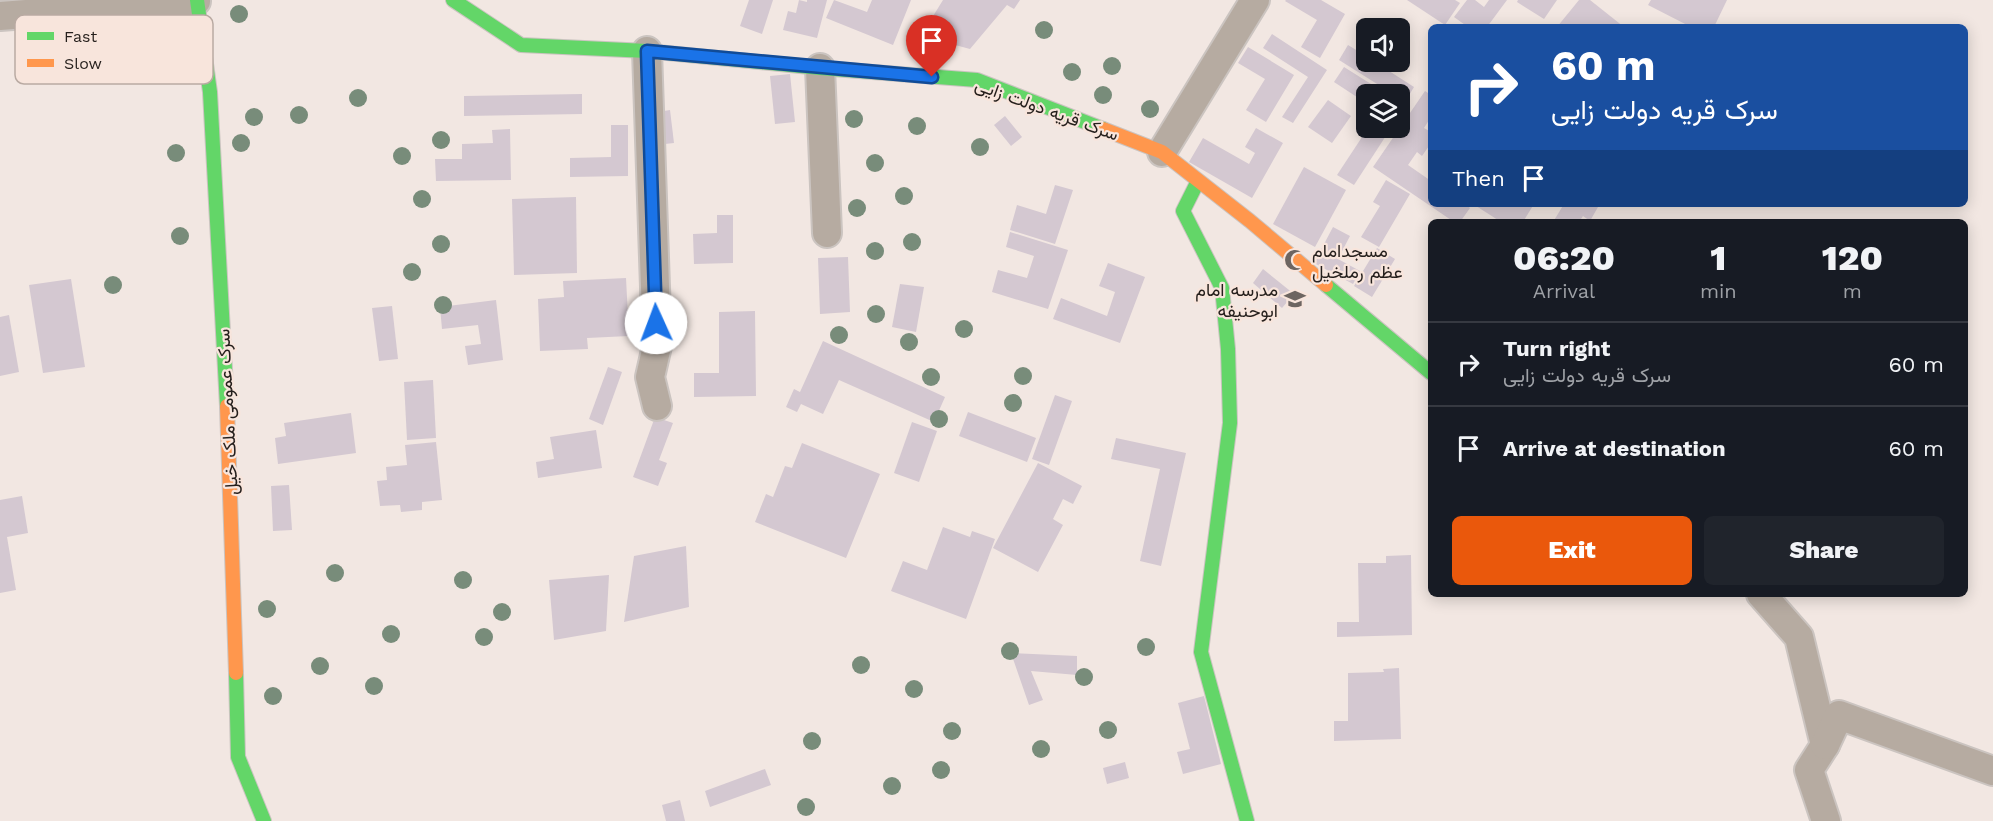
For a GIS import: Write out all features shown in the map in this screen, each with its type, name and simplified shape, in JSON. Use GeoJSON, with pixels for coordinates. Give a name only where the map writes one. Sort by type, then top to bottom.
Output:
{"type":"FeatureCollection","features":[{"type":"Feature","properties":{"kind":"street","name":"سرک قریه دولت زایی"},"geometry":{"type":"LineString","coordinates":[[453,0],[521,45],[647,51],[977,80],[1162,152],[1250,221],[1428,370]]}},
{"type":"Feature","properties":{"kind":"street"},"geometry":{"type":"LineString","coordinates":[[1162,152],[1255,0]]}},
{"type":"Feature","properties":{"kind":"street"},"geometry":{"type":"LineString","coordinates":[[0,16],[197,1]]}},
{"type":"Feature","properties":{"kind":"street"},"geometry":{"type":"LineString","coordinates":[[647,51],[657,346],[650,377],[657,406]]}},
{"type":"Feature","properties":{"kind":"street"},"geometry":{"type":"LineString","coordinates":[[820,68],[827,233]]}},
{"type":"Feature","properties":{"kind":"street","name":"سرک عمومی ملک خیل"},"geometry":{"type":"LineString","coordinates":[[209,84],[230,440],[238,757],[264,821]]}},
{"type":"Feature","properties":{"kind":"street"},"geometry":{"type":"LineString","coordinates":[[1198,181],[1183,211],[1222,288],[1228,349],[1230,423],[1201,651],[1247,821]]}},
{"type":"Feature","properties":{"kind":"street"},"geometry":{"type":"LineString","coordinates":[[1764,597],[1799,637],[1825,745]]}},
{"type":"Feature","properties":{"kind":"street"},"geometry":{"type":"LineString","coordinates":[[1826,821],[1809,770],[1825,745],[1839,714],[1993,771]]}},
{"type":"Feature","properties":{"kind":"building"},"geometry":{"type":"Polygon","coordinates":[[[749,0],[773,0],[762,34],[740,26],[749,0]]]}},
{"type":"Feature","properties":{"kind":"building"},"geometry":{"type":"Polygon","coordinates":[[[799,0],[807,2],[807,0],[827,0],[817,38],[783,30],[788,11],[796,13],[799,0]]]}},
{"type":"Feature","properties":{"kind":"building"},"geometry":{"type":"Polygon","coordinates":[[[834,0],[867,12],[872,0],[911,0],[893,45],[826,18],[834,0]]]}},
{"type":"Feature","properties":{"kind":"building"},"geometry":{"type":"Polygon","coordinates":[[[943,0],[1020,0],[1014,9],[1007,5],[970,49],[944,42],[942,46],[922,34],[943,0]]]}},
{"type":"Feature","properties":{"kind":"building"},"geometry":{"type":"Polygon","coordinates":[[[1286,0],[1321,0],[1345,14],[1320,58],[1301,47],[1317,20],[1286,0]]]}},
{"type":"Feature","properties":{"kind":"building"},"geometry":{"type":"Polygon","coordinates":[[[1407,0],[1455,0],[1460,3],[1443,24],[1407,0]]]}},
{"type":"Feature","properties":{"kind":"building"},"geometry":{"type":"Polygon","coordinates":[[[1467,0],[1475,0],[1484,7],[1489,0],[1507,0],[1489,24],[1464,24],[1454,17],[1467,0]]]}},
{"type":"Feature","properties":{"kind":"building"},"geometry":{"type":"Polygon","coordinates":[[[1518,0],[1557,0],[1544,19],[1517,2],[1518,0]]]}},
{"type":"Feature","properties":{"kind":"building"},"geometry":{"type":"Polygon","coordinates":[[[1579,0],[1590,0],[1620,24],[1559,24],[1579,0]]]}},
{"type":"Feature","properties":{"kind":"building"},"geometry":{"type":"Polygon","coordinates":[[[1651,0],[1727,0],[1715,24],[1685,24],[1648,5],[1651,0]]]}},
{"type":"Feature","properties":{"kind":"building"},"geometry":{"type":"Polygon","coordinates":[[[1272,34],[1327,70],[1293,123],[1282,117],[1308,77],[1263,48],[1272,34]]]}},
{"type":"Feature","properties":{"kind":"building"},"geometry":{"type":"Polygon","coordinates":[[[1348,45],[1356,50],[1356,71],[1339,60],[1348,45]]]}},
{"type":"Feature","properties":{"kind":"building"},"geometry":{"type":"Polygon","coordinates":[[[1248,47],[1294,75],[1266,122],[1246,110],[1265,79],[1238,63],[1248,47]]]}},
{"type":"Feature","properties":{"kind":"building"},"geometry":{"type":"Polygon","coordinates":[[[1344,67],[1371,84],[1356,84],[1356,96],[1334,82],[1344,67]]]}},
{"type":"Feature","properties":{"kind":"building"},"geometry":{"type":"Polygon","coordinates":[[[1358,72],[1391,72],[1409,84],[1377,84],[1358,72]]]}},
{"type":"Feature","properties":{"kind":"building"},"geometry":{"type":"Polygon","coordinates":[[[790,74],[795,122],[775,124],[770,76],[790,74]]]}},
{"type":"Feature","properties":{"kind":"building"},"geometry":{"type":"Polygon","coordinates":[[[1425,91],[1428,93],[1428,122],[1424,128],[1428,130],[1428,147],[1422,156],[1417,152],[1408,165],[1428,179],[1428,204],[1373,167],[1393,138],[1410,138],[1410,113],[1425,91]]]}},
{"type":"Feature","properties":{"kind":"building"},"geometry":{"type":"Polygon","coordinates":[[[582,94],[582,114],[464,116],[464,96],[582,94]]]}},
{"type":"Feature","properties":{"kind":"building"},"geometry":{"type":"Polygon","coordinates":[[[1328,100],[1351,116],[1332,143],[1308,127],[1328,100]]]}},
{"type":"Feature","properties":{"kind":"building"},"geometry":{"type":"Polygon","coordinates":[[[670,110],[674,143],[656,145],[652,113],[670,110]]]}},
{"type":"Feature","properties":{"kind":"building"},"geometry":{"type":"Polygon","coordinates":[[[1005,116],[1022,137],[1011,146],[994,125],[1005,116]]]}},
{"type":"Feature","properties":{"kind":"building"},"geometry":{"type":"Polygon","coordinates":[[[611,125],[628,125],[628,176],[570,177],[570,158],[611,157],[611,125]]]}},
{"type":"Feature","properties":{"kind":"building"},"geometry":{"type":"Polygon","coordinates":[[[1256,128],[1283,143],[1252,198],[1189,162],[1203,138],[1249,164],[1255,153],[1245,147],[1256,128]]]}},
{"type":"Feature","properties":{"kind":"building"},"geometry":{"type":"Polygon","coordinates":[[[510,129],[511,180],[436,181],[435,159],[462,159],[462,144],[493,143],[492,130],[510,129]]]}},
{"type":"Feature","properties":{"kind":"building"},"geometry":{"type":"Polygon","coordinates":[[[1361,138],[1385,138],[1354,185],[1337,175],[1361,138]]]}},
{"type":"Feature","properties":{"kind":"building"},"geometry":{"type":"Polygon","coordinates":[[[1304,167],[1346,190],[1315,247],[1273,224],[1304,167]]]}},
{"type":"Feature","properties":{"kind":"building"},"geometry":{"type":"Polygon","coordinates":[[[1386,180],[1410,194],[1379,247],[1361,237],[1380,206],[1373,202],[1386,180]]]}},
{"type":"Feature","properties":{"kind":"building"},"geometry":{"type":"Polygon","coordinates":[[[1055,185],[1073,190],[1055,244],[1010,230],[1017,205],[1046,214],[1055,185]]]}},
{"type":"Feature","properties":{"kind":"building"},"geometry":{"type":"Polygon","coordinates":[[[576,197],[577,273],[514,275],[512,199],[576,197]]]}},
{"type":"Feature","properties":{"kind":"building"},"geometry":{"type":"Polygon","coordinates":[[[1432,207],[1469,207],[1462,219],[1450,219],[1432,207]]]}},
{"type":"Feature","properties":{"kind":"building"},"geometry":{"type":"Polygon","coordinates":[[[1478,207],[1532,207],[1525,219],[1496,219],[1478,207]]]}},
{"type":"Feature","properties":{"kind":"building"},"geometry":{"type":"Polygon","coordinates":[[[1562,207],[1598,207],[1591,219],[1583,216],[1581,219],[1555,219],[1562,207]]]}},
{"type":"Feature","properties":{"kind":"building"},"geometry":{"type":"Polygon","coordinates":[[[717,215],[733,215],[733,263],[694,264],[693,234],[717,233],[717,215]]]}},
{"type":"Feature","properties":{"kind":"building"},"geometry":{"type":"Polygon","coordinates":[[[1333,227],[1350,236],[1338,259],[1360,271],[1353,284],[1314,263],[1333,227]]]}},
{"type":"Feature","properties":{"kind":"building"},"geometry":{"type":"Polygon","coordinates":[[[1010,232],[1068,250],[1048,309],[992,292],[998,270],[1027,278],[1034,256],[1006,247],[1010,232]]]}},
{"type":"Feature","properties":{"kind":"building"},"geometry":{"type":"Polygon","coordinates":[[[1377,248],[1395,259],[1372,297],[1354,286],[1377,248]]]}},
{"type":"Feature","properties":{"kind":"building"},"geometry":{"type":"Polygon","coordinates":[[[848,257],[850,312],[820,314],[818,258],[848,257]]]}},
{"type":"Feature","properties":{"kind":"building"},"geometry":{"type":"Polygon","coordinates":[[[1108,263],[1145,277],[1120,343],[1053,319],[1061,298],[1107,316],[1115,292],[1099,286],[1108,263]]]}},
{"type":"Feature","properties":{"kind":"building"},"geometry":{"type":"Polygon","coordinates":[[[1263,269],[1294,294],[1282,308],[1253,283],[1263,269]]]}},
{"type":"Feature","properties":{"kind":"building"},"geometry":{"type":"Polygon","coordinates":[[[626,278],[629,336],[587,338],[588,349],[540,351],[538,299],[564,297],[563,281],[626,278]]]}},
{"type":"Feature","properties":{"kind":"building"},"geometry":{"type":"Polygon","coordinates":[[[71,279],[85,367],[43,373],[29,285],[71,279]]]}},
{"type":"Feature","properties":{"kind":"building"},"geometry":{"type":"Polygon","coordinates":[[[900,284],[924,287],[916,332],[892,327],[900,284]]]}},
{"type":"Feature","properties":{"kind":"building"},"geometry":{"type":"Polygon","coordinates":[[[496,300],[503,360],[468,365],[465,346],[481,344],[478,325],[442,329],[440,307],[496,300]]]}},
{"type":"Feature","properties":{"kind":"building"},"geometry":{"type":"Polygon","coordinates":[[[392,306],[398,359],[379,361],[372,308],[392,306]]]}},
{"type":"Feature","properties":{"kind":"building"},"geometry":{"type":"Polygon","coordinates":[[[755,311],[756,396],[694,397],[694,373],[719,373],[719,312],[755,311]]]}},
{"type":"Feature","properties":{"kind":"building"},"geometry":{"type":"Polygon","coordinates":[[[9,315],[19,372],[0,376],[0,317],[9,315]]]}},
{"type":"Feature","properties":{"kind":"building"},"geometry":{"type":"Polygon","coordinates":[[[823,341],[945,397],[934,422],[839,380],[823,414],[801,404],[797,412],[786,407],[794,389],[800,392],[823,341]]]}},
{"type":"Feature","properties":{"kind":"building"},"geometry":{"type":"Polygon","coordinates":[[[608,367],[622,372],[603,425],[589,419],[608,367]]]}},
{"type":"Feature","properties":{"kind":"building"},"geometry":{"type":"Polygon","coordinates":[[[433,380],[436,438],[407,440],[404,382],[433,380]]]}},
{"type":"Feature","properties":{"kind":"building"},"geometry":{"type":"Polygon","coordinates":[[[1055,395],[1072,401],[1049,465],[1032,459],[1055,395]]]}},
{"type":"Feature","properties":{"kind":"building"},"geometry":{"type":"Polygon","coordinates":[[[968,412],[1036,438],[1027,462],[959,436],[968,412]]]}},
{"type":"Feature","properties":{"kind":"building"},"geometry":{"type":"Polygon","coordinates":[[[351,413],[356,453],[278,464],[275,438],[286,436],[284,423],[351,413]]]}},
{"type":"Feature","properties":{"kind":"building"},"geometry":{"type":"Polygon","coordinates":[[[655,417],[673,423],[659,460],[667,463],[658,486],[633,477],[655,417]]]}},
{"type":"Feature","properties":{"kind":"building"},"geometry":{"type":"Polygon","coordinates":[[[912,422],[937,431],[919,482],[894,473],[912,422]]]}},
{"type":"Feature","properties":{"kind":"building"},"geometry":{"type":"Polygon","coordinates":[[[596,430],[602,468],[538,478],[536,462],[554,459],[550,437],[596,430]]]}},
{"type":"Feature","properties":{"kind":"building"},"geometry":{"type":"Polygon","coordinates":[[[1116,438],[1186,453],[1161,566],[1140,561],[1160,469],[1111,459],[1116,438]]]}},
{"type":"Feature","properties":{"kind":"building"},"geometry":{"type":"Polygon","coordinates":[[[436,442],[442,500],[422,502],[422,510],[401,512],[400,505],[380,506],[377,481],[387,480],[386,467],[407,465],[405,445],[436,442]]]}},
{"type":"Feature","properties":{"kind":"building"},"geometry":{"type":"Polygon","coordinates":[[[802,443],[880,474],[846,558],[755,522],[766,494],[773,497],[785,466],[792,468],[802,443]]]}},
{"type":"Feature","properties":{"kind":"building"},"geometry":{"type":"Polygon","coordinates":[[[1038,463],[1082,486],[1073,504],[1063,499],[1053,519],[1063,525],[1038,572],[993,548],[1038,463]]]}},
{"type":"Feature","properties":{"kind":"building"},"geometry":{"type":"Polygon","coordinates":[[[289,485],[292,530],[273,531],[271,486],[289,485]]]}},
{"type":"Feature","properties":{"kind":"building"},"geometry":{"type":"Polygon","coordinates":[[[22,496],[28,533],[7,537],[16,590],[0,593],[0,500],[22,496]]]}},
{"type":"Feature","properties":{"kind":"building"},"geometry":{"type":"Polygon","coordinates":[[[943,527],[970,537],[972,531],[995,539],[966,619],[891,591],[903,561],[927,570],[943,527]]]}},
{"type":"Feature","properties":{"kind":"building"},"geometry":{"type":"Polygon","coordinates":[[[686,546],[689,607],[624,622],[634,556],[686,546]]]}},
{"type":"Feature","properties":{"kind":"building"},"geometry":{"type":"Polygon","coordinates":[[[1411,555],[1412,635],[1337,637],[1337,622],[1359,622],[1358,563],[1386,563],[1386,556],[1411,555]]]}},
{"type":"Feature","properties":{"kind":"building"},"geometry":{"type":"Polygon","coordinates":[[[609,575],[606,631],[554,640],[549,580],[609,575]]]}},
{"type":"Feature","properties":{"kind":"building"},"geometry":{"type":"Polygon","coordinates":[[[1011,653],[1077,656],[1077,675],[1031,671],[1043,700],[1029,705],[1011,653]]]}},
{"type":"Feature","properties":{"kind":"building"},"geometry":{"type":"Polygon","coordinates":[[[1399,668],[1401,739],[1334,741],[1334,721],[1348,721],[1348,673],[1384,672],[1383,669],[1399,668]]]}},
{"type":"Feature","properties":{"kind":"building"},"geometry":{"type":"Polygon","coordinates":[[[1204,696],[1221,764],[1183,774],[1177,752],[1190,749],[1178,703],[1204,696]]]}},
{"type":"Feature","properties":{"kind":"building"},"geometry":{"type":"Polygon","coordinates":[[[1125,762],[1129,778],[1107,784],[1103,768],[1125,762]]]}},
{"type":"Feature","properties":{"kind":"building"},"geometry":{"type":"Polygon","coordinates":[[[765,769],[771,785],[710,807],[705,791],[765,769]]]}},
{"type":"Feature","properties":{"kind":"building"},"geometry":{"type":"Polygon","coordinates":[[[680,800],[685,821],[666,821],[662,805],[680,800]]]}},
{"type":"Feature","properties":{"kind":"traffic: fast"},"geometry":{"type":"LineString","coordinates":[[197,0],[199,15]]}},
{"type":"Feature","properties":{"kind":"traffic: fast"},"geometry":{"type":"LineString","coordinates":[[453,0],[521,45],[647,51],[977,80],[1103,129]]}},
{"type":"Feature","properties":{"kind":"traffic: fast"},"geometry":{"type":"LineString","coordinates":[[209,84],[227,406]]}},
{"type":"Feature","properties":{"kind":"traffic: fast"},"geometry":{"type":"LineString","coordinates":[[1198,181],[1183,211],[1222,288],[1228,349],[1230,423],[1201,652],[1247,821]]}},
{"type":"Feature","properties":{"kind":"traffic: fast"},"geometry":{"type":"LineString","coordinates":[[1326,285],[1428,370]]}},
{"type":"Feature","properties":{"kind":"traffic: fast"},"geometry":{"type":"LineString","coordinates":[[236,673],[238,757],[264,821]]}},
{"type":"Feature","properties":{"kind":"traffic: slow"},"geometry":{"type":"LineString","coordinates":[[1103,129],[1162,152],[1250,221],[1326,285]]}},
{"type":"Feature","properties":{"kind":"traffic: slow"},"geometry":{"type":"LineString","coordinates":[[227,406],[236,673]]}},
{"type":"Feature","properties":{"kind":"place","name":"مسجدامام عظم رملخیل"},"geometry":{"type":"Point","coordinates":[1295,260]}},
{"type":"Feature","properties":{"kind":"place","name":"مدرسه امام ابوحنیفه"},"geometry":{"type":"Point","coordinates":[1295,299]}},
{"type":"Feature","properties":{"kind":"route"},"geometry":{"type":"LineString","coordinates":[[656,323],[647,51],[932,77]]}}]}
